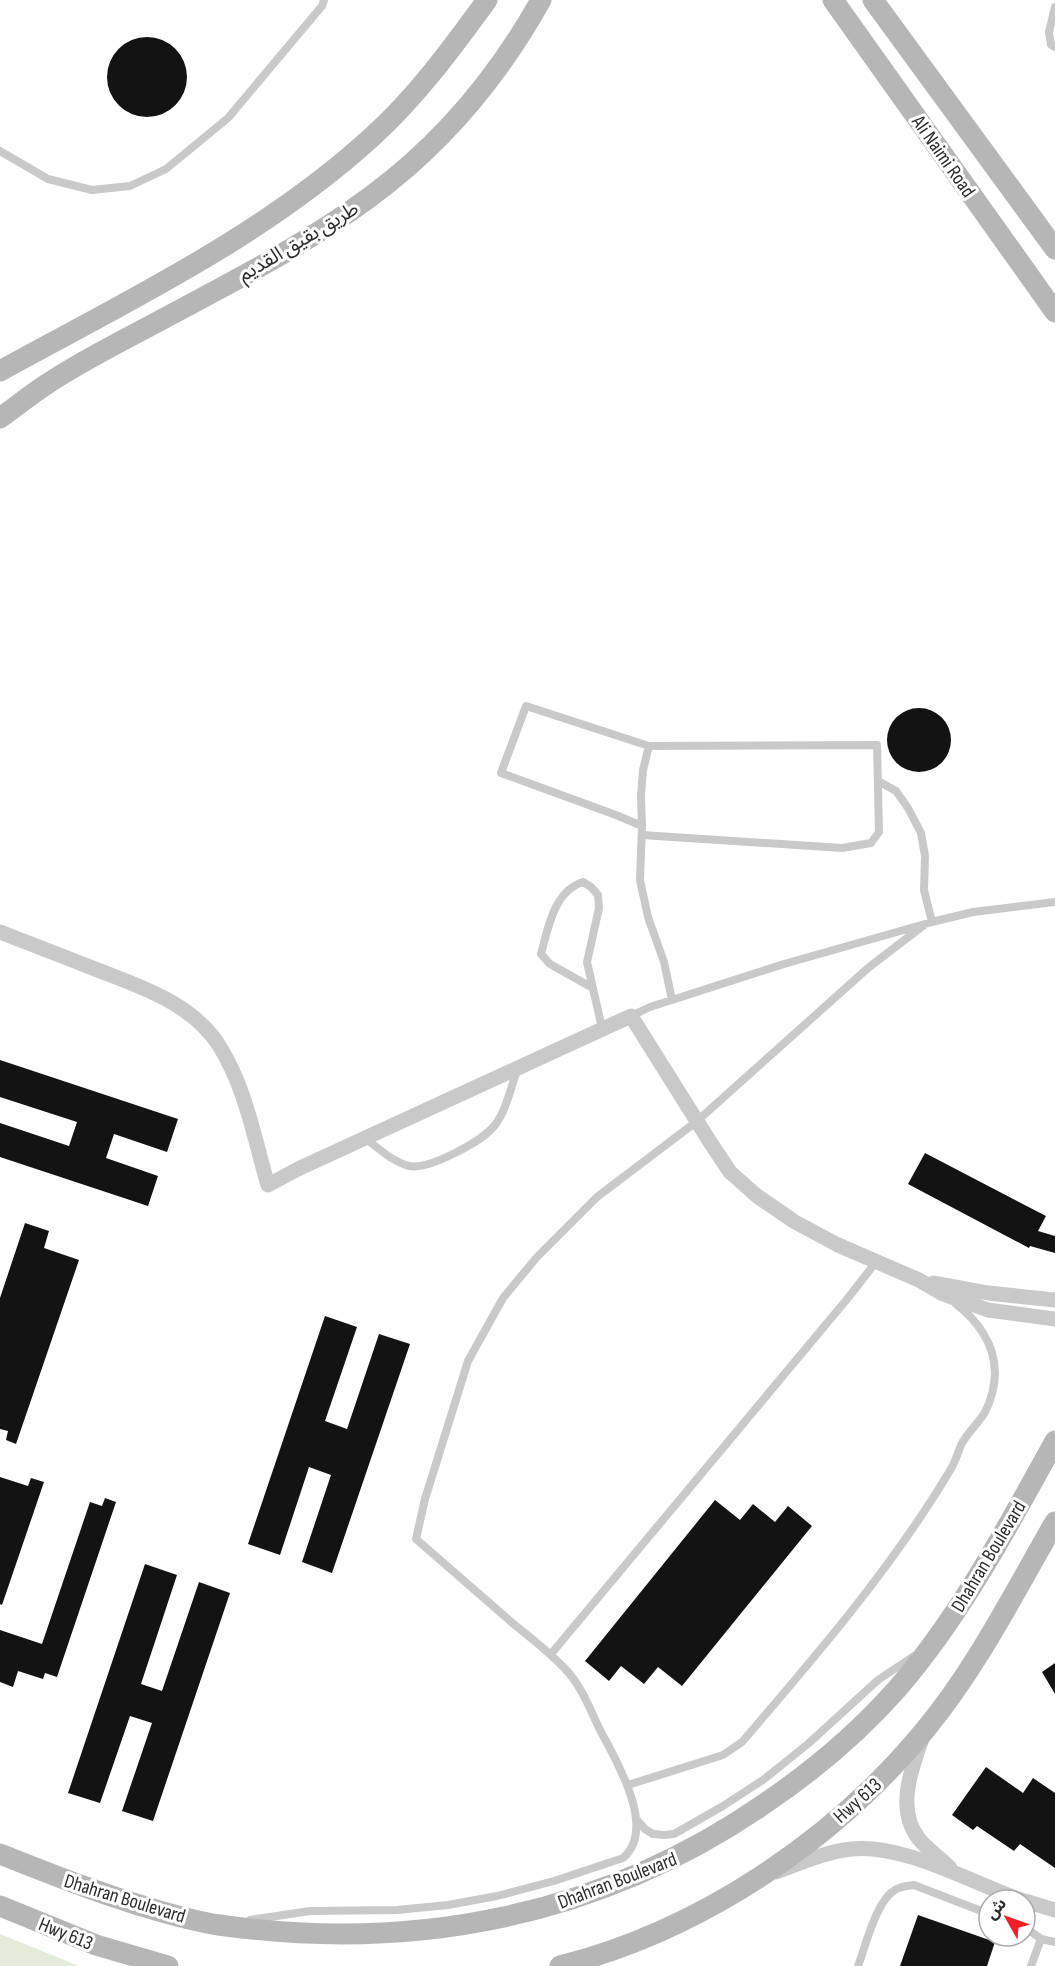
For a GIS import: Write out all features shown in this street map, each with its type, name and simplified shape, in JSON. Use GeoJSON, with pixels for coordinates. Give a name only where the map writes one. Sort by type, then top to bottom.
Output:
{"type":"FeatureCollection","features":[{"type":"Feature","properties":{"kind":"main road","name":"طريق بقيق القديم"},"geometry":{"type":"LineString","coordinates":[[0,371],[207,258],[266,221],[323,178],[374,135],[420,87],[487,0]]}},
{"type":"Feature","properties":{"kind":"main road","name":"طريق بقيق القديم"},"geometry":{"type":"LineString","coordinates":[[0,418],[44,386],[99,352],[235,280],[325,228],[370,197],[415,161],[459,117],[494,76],[541,0]]}},
{"type":"Feature","properties":{"kind":"main road","name":"Ali Naimi Road"},"geometry":{"type":"LineString","coordinates":[[833,0],[1055,312]]}},
{"type":"Feature","properties":{"kind":"main road","name":"Ali Naimi Road"},"geometry":{"type":"LineString","coordinates":[[873,0],[1055,249]]}},
{"type":"Feature","properties":{"kind":"main road","name":"Dhahran Boulevard"},"geometry":{"type":"LineString","coordinates":[[0,1854],[89,1889],[158,1911],[217,1925],[303,1933],[363,1935],[458,1926],[515,1915],[577,1899],[639,1875],[692,1850],[749,1815],[801,1778],[860,1727],[896,1690],[934,1643],[978,1575],[1055,1441]]}},
{"type":"Feature","properties":{"kind":"main road","name":"Hwy 613"},"geometry":{"type":"LineString","coordinates":[[560,1966],[651,1935],[716,1903],[757,1880],[858,1801],[892,1768],[925,1730],[972,1666],[1055,1522]]}},
{"type":"Feature","properties":{"kind":"main road","name":"Hwy 613"},"geometry":{"type":"LineString","coordinates":[[0,1906],[96,1945],[168,1966]]}},
{"type":"Feature","properties":{"kind":"street"},"geometry":{"type":"LineString","coordinates":[[0,932],[141,987],[168,1000],[197,1020],[219,1044],[234,1072],[248,1110],[268,1185],[631,1016],[696,1122],[730,1172],[757,1196],[803,1226],[876,1262],[919,1280],[943,1294],[988,1310],[1055,1319]]}},
{"type":"Feature","properties":{"kind":"street"},"geometry":{"type":"LineString","coordinates":[[919,1280],[988,1293],[1055,1300]]}},
{"type":"Feature","properties":{"kind":"street"},"geometry":{"type":"LineString","coordinates":[[1025,1315],[1055,1325]]}},
{"type":"Feature","properties":{"kind":"street"},"geometry":{"type":"LineString","coordinates":[[925,1730],[907,1787],[909,1818],[919,1839],[954,1872]]}},
{"type":"Feature","properties":{"kind":"street"},"geometry":{"type":"LineString","coordinates":[[757,1880],[829,1853],[852,1849],[871,1849],[895,1853],[954,1872],[992,1888]]}},
{"type":"Feature","properties":{"kind":"street"},"geometry":{"type":"LineString","coordinates":[[1037,1905],[1055,1910]]}},
{"type":"Feature","properties":{"kind":"street"},"geometry":{"type":"LineString","coordinates":[[96,1945],[143,1966]]}},
{"type":"Feature","properties":{"kind":"lane"},"geometry":{"type":"LineString","coordinates":[[0,151],[48,179],[93,190],[130,186],[166,169],[228,118],[322,6],[324,0]]}},
{"type":"Feature","properties":{"kind":"lane"},"geometry":{"type":"LineString","coordinates":[[1055,7],[1049,32],[1051,45],[1055,47]]}},
{"type":"Feature","properties":{"kind":"lane"},"geometry":{"type":"LineString","coordinates":[[526,706],[649,746],[877,745],[879,832],[871,843],[842,848],[642,831],[616,815],[501,773],[526,706]]}},
{"type":"Feature","properties":{"kind":"lane"},"geometry":{"type":"LineString","coordinates":[[649,746],[641,787],[640,880],[648,917],[664,962],[672,1000]]}},
{"type":"Feature","properties":{"kind":"lane"},"geometry":{"type":"LineString","coordinates":[[878,781],[896,790],[921,833],[925,856],[924,890],[928,924]]}},
{"type":"Feature","properties":{"kind":"lane"},"geometry":{"type":"LineString","coordinates":[[591,987],[550,964],[541,954],[549,924],[562,896],[571,886],[582,882],[598,895],[599,908],[586,962],[602,1028]]}},
{"type":"Feature","properties":{"kind":"lane"},"geometry":{"type":"LineString","coordinates":[[631,1016],[672,1000],[784,964],[928,924],[973,912],[1055,902]]}},
{"type":"Feature","properties":{"kind":"lane"},"geometry":{"type":"LineString","coordinates":[[217,1925],[310,1911],[397,1910],[448,1905],[497,1896],[554,1881],[623,1858],[629,1852],[633,1845],[636,1819],[628,1785],[584,1696],[570,1674],[551,1654],[416,1539],[425,1500],[468,1361],[503,1298],[537,1257],[597,1197],[696,1122],[868,968],[928,924]]}},
{"type":"Feature","properties":{"kind":"lane"},"geometry":{"type":"LineString","coordinates":[[366,1138],[388,1156],[410,1166],[436,1162],[483,1138],[496,1124],[518,1068]]}},
{"type":"Feature","properties":{"kind":"lane"},"geometry":{"type":"LineString","coordinates":[[551,1654],[876,1262]]}},
{"type":"Feature","properties":{"kind":"lane"},"geometry":{"type":"LineString","coordinates":[[628,1785],[723,1755],[742,1742],[846,1618],[902,1544],[954,1465],[961,1444],[985,1412],[992,1393],[995,1372],[986,1337],[972,1316],[943,1294]]}},
{"type":"Feature","properties":{"kind":"lane"},"geometry":{"type":"LineString","coordinates":[[636,1819],[645,1830],[653,1834],[674,1834],[723,1806],[764,1780],[809,1743],[878,1680],[934,1643]]}},
{"type":"Feature","properties":{"kind":"lane"},"geometry":{"type":"LineString","coordinates":[[858,1966],[880,1907],[895,1890],[914,1885],[977,1909]]}},
{"type":"Feature","properties":{"kind":"lane"},"geometry":{"type":"LineString","coordinates":[[1037,1936],[1055,1942]]}},
{"type":"Feature","properties":{"kind":"lane"},"geometry":{"type":"LineString","coordinates":[[1031,1966],[1041,1939]]}},
{"type":"Feature","properties":{"kind":"green space"},"geometry":{"type":"Polygon","coordinates":[[[0,1934],[79,1966],[0,1966],[0,1934]]]}},
{"type":"Feature","properties":{"kind":"building"},"geometry":{"type":"Polygon","coordinates":[[[139,37],[155,37],[176,48],[187,69],[187,85],[176,106],[155,117],[139,117],[125,111],[113,99],[107,85],[107,69],[113,55],[125,43],[139,37]]]}},
{"type":"Feature","properties":{"kind":"building"},"geometry":{"type":"Polygon","coordinates":[[[913,708],[925,708],[942,717],[949,728],[951,740],[949,752],[942,763],[925,772],[913,772],[901,767],[892,758],[887,746],[887,734],[892,722],[901,713],[913,708]]]}},
{"type":"Feature","properties":{"kind":"building"},"geometry":{"type":"Polygon","coordinates":[[[0,1060],[178,1119],[167,1152],[114,1134],[106,1158],[158,1176],[148,1206],[0,1157],[0,1123],[69,1146],[77,1122],[0,1097],[0,1060]]]}},
{"type":"Feature","properties":{"kind":"building"},"geometry":{"type":"Polygon","coordinates":[[[925,1153],[1046,1216],[1038,1231],[1055,1236],[1055,1253],[1030,1246],[1029,1248],[908,1184],[925,1153]]]}},
{"type":"Feature","properties":{"kind":"building"},"geometry":{"type":"Polygon","coordinates":[[[25,1223],[49,1231],[44,1248],[79,1260],[16,1444],[6,1440],[8,1431],[0,1429],[0,1298],[25,1223]]]}},
{"type":"Feature","properties":{"kind":"building"},"geometry":{"type":"Polygon","coordinates":[[[325,1316],[357,1327],[325,1421],[347,1429],[379,1334],[410,1344],[332,1573],[302,1562],[331,1475],[309,1467],[280,1555],[248,1544],[325,1316]]]}},
{"type":"Feature","properties":{"kind":"building"},"geometry":{"type":"Polygon","coordinates":[[[0,1477],[28,1486],[31,1478],[44,1482],[2,1605],[0,1604],[0,1477]]]}},
{"type":"Feature","properties":{"kind":"building"},"geometry":{"type":"Polygon","coordinates":[[[105,1498],[116,1502],[57,1677],[45,1673],[43,1679],[18,1671],[13,1687],[0,1682],[0,1630],[42,1644],[90,1502],[102,1506],[105,1498]]]}},
{"type":"Feature","properties":{"kind":"building"},"geometry":{"type":"Polygon","coordinates":[[[715,1500],[740,1520],[753,1504],[775,1522],[788,1506],[812,1526],[682,1686],[658,1667],[644,1684],[621,1666],[609,1681],[585,1661],[715,1500]]]}},
{"type":"Feature","properties":{"kind":"building"},"geometry":{"type":"Polygon","coordinates":[[[145,1564],[177,1575],[141,1684],[162,1691],[199,1582],[230,1593],[153,1821],[122,1811],[152,1723],[130,1716],[100,1803],[68,1793],[145,1564]]]}},
{"type":"Feature","properties":{"kind":"building"},"geometry":{"type":"Polygon","coordinates":[[[1055,1663],[1055,1694],[1042,1672],[1055,1663]]]}},
{"type":"Feature","properties":{"kind":"building"},"geometry":{"type":"Polygon","coordinates":[[[986,1767],[1023,1793],[1033,1778],[1055,1793],[1055,1868],[1020,1844],[1014,1851],[977,1826],[973,1830],[952,1815],[986,1767]]]}},
{"type":"Feature","properties":{"kind":"building"},"geometry":{"type":"Polygon","coordinates":[[[918,1915],[977,1936],[977,1948],[993,1948],[987,1966],[900,1966],[918,1915]]]}}]}
